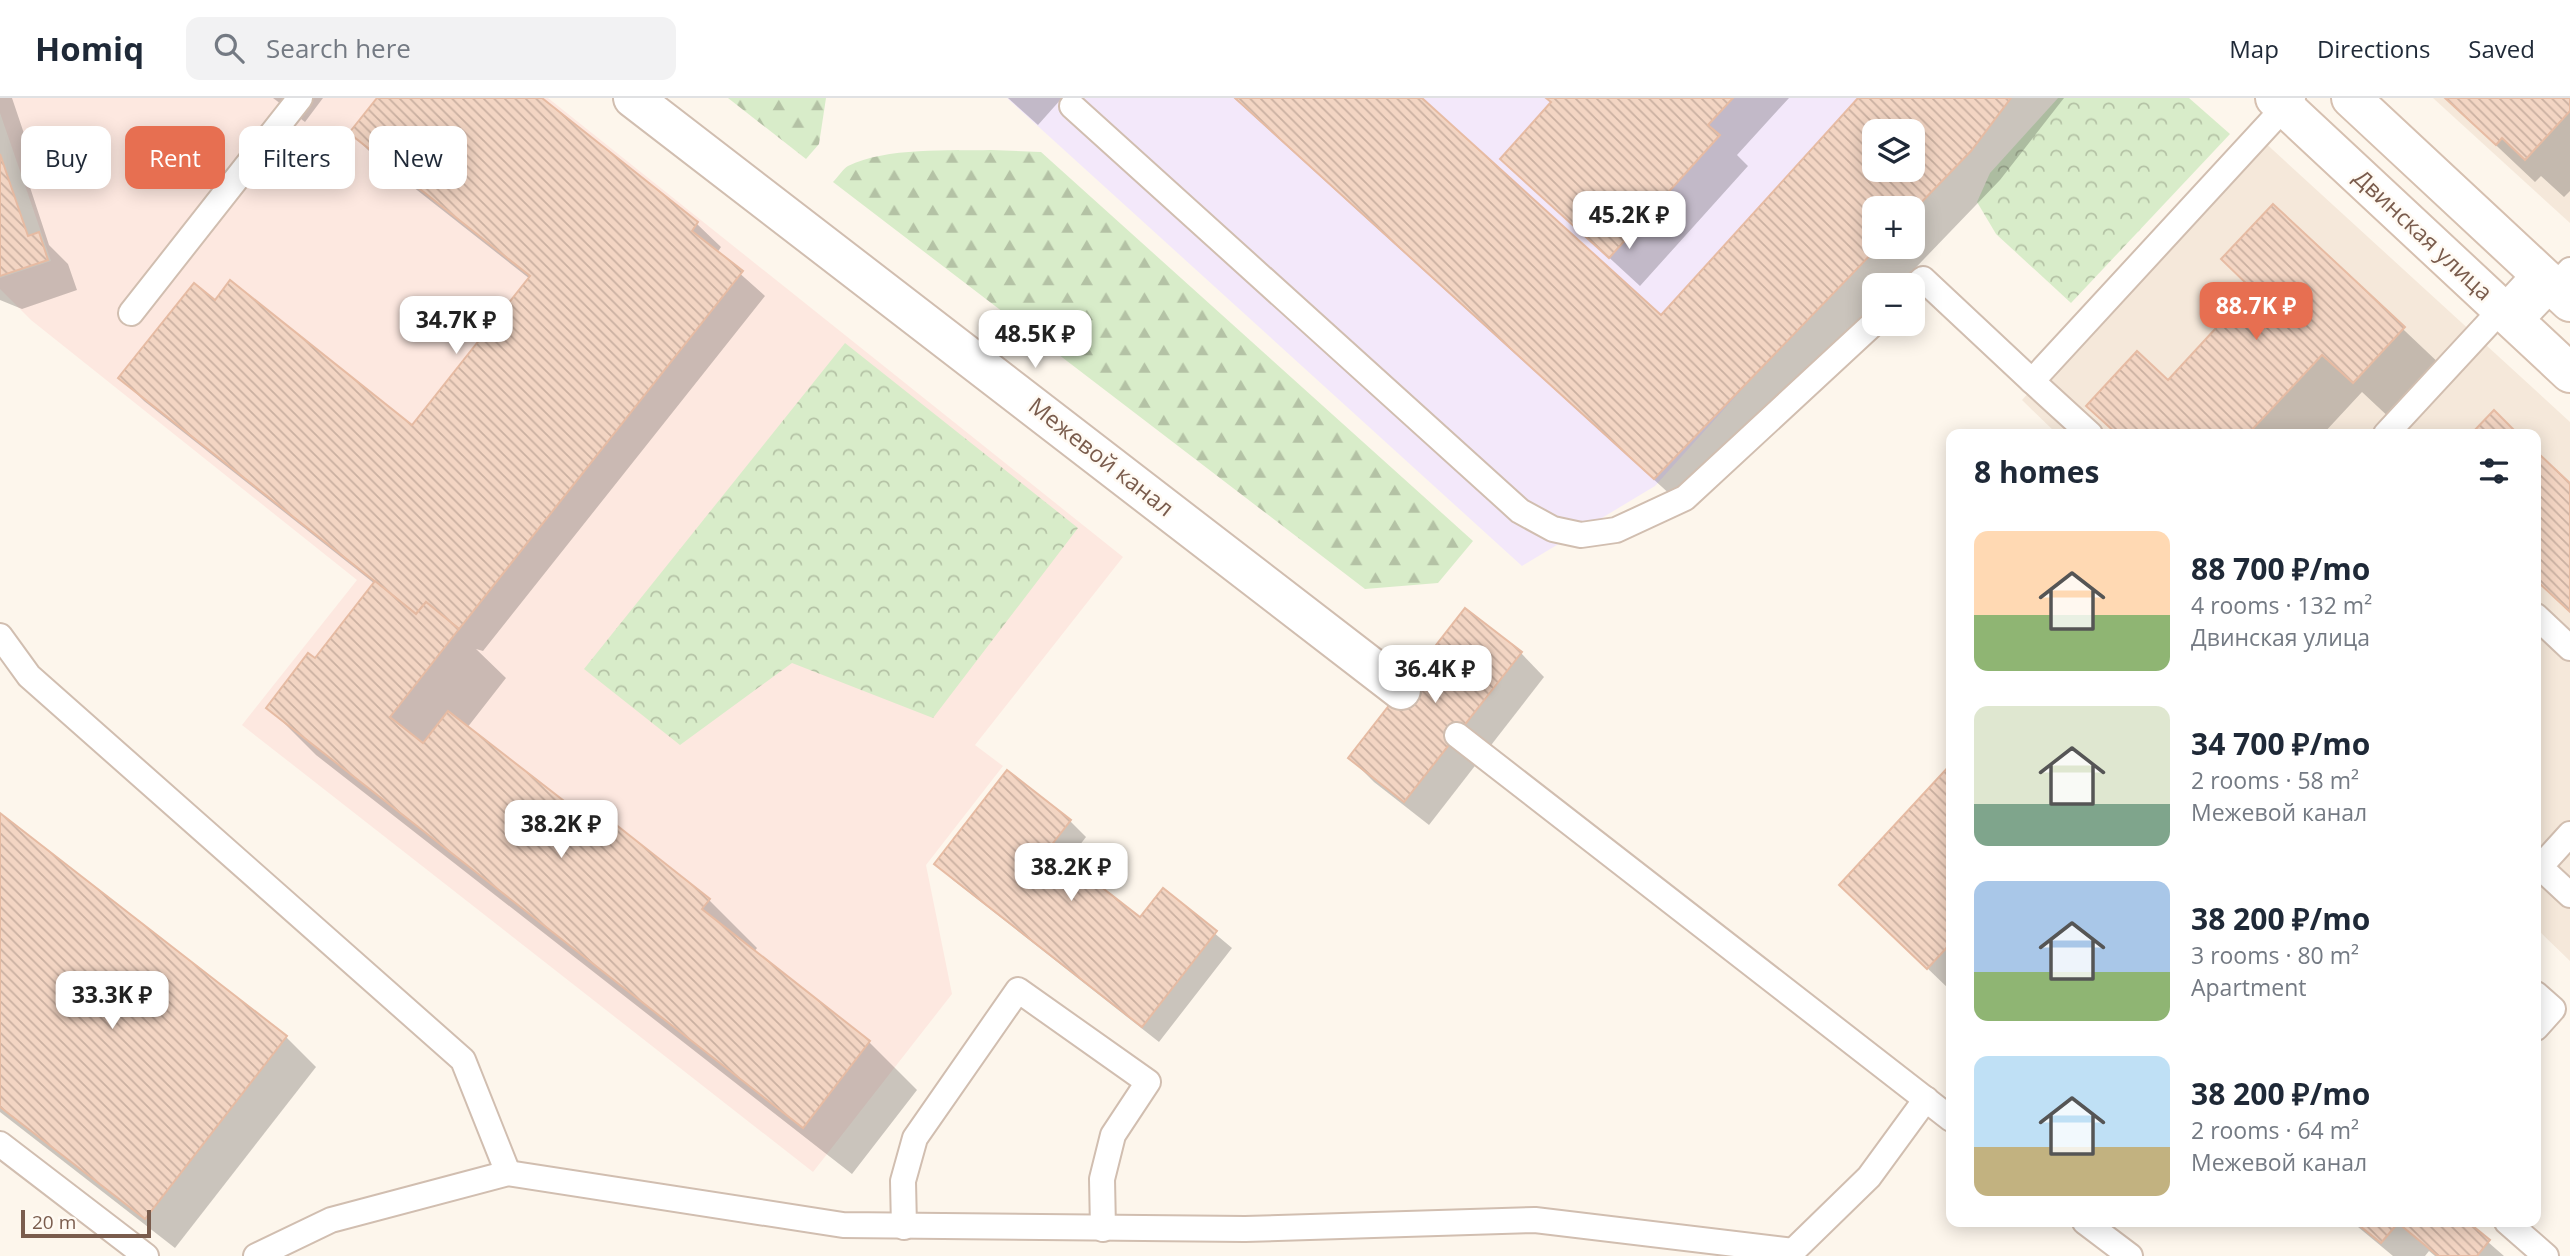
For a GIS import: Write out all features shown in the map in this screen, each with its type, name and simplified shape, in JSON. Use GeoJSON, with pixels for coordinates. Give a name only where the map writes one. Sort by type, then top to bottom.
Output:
{"type":"FeatureCollection","features":[{"type":"Feature","properties":{"kind":"street","name":"Межевой канал"},"geometry":{"type":"LineString","coordinates":[[633,98],[1401,690]]}},
{"type":"Feature","properties":{"kind":"street"},"geometry":{"type":"LineString","coordinates":[[2351,98],[2558,283]]}},
{"type":"Feature","properties":{"kind":"street","name":"Двинская улица"},"geometry":{"type":"LineString","coordinates":[[2284,101],[2570,373]]}},
{"type":"Feature","properties":{"kind":"lane"},"geometry":{"type":"LineString","coordinates":[[131,313],[300,98]]}},
{"type":"Feature","properties":{"kind":"lane"},"geometry":{"type":"LineString","coordinates":[[2032,381],[2284,101]]}},
{"type":"Feature","properties":{"kind":"lane"},"geometry":{"type":"LineString","coordinates":[[1072,106],[1520,511],[1553,529],[1581,535],[1616,530],[1685,498],[1862,334]]}},
{"type":"Feature","properties":{"kind":"lane"},"geometry":{"type":"LineString","coordinates":[[1925,281],[2085,429]]}},
{"type":"Feature","properties":{"kind":"lane"},"geometry":{"type":"LineString","coordinates":[[2391,429],[2509,316],[2558,283]]}},
{"type":"Feature","properties":{"kind":"lane"},"geometry":{"type":"LineString","coordinates":[[2541,621],[2570,648]]}},
{"type":"Feature","properties":{"kind":"lane"},"geometry":{"type":"LineString","coordinates":[[0,636],[29,676],[463,1060],[508,1173]]}},
{"type":"Feature","properties":{"kind":"lane"},"geometry":{"type":"LineString","coordinates":[[1457,735],[1946,1115]]}},
{"type":"Feature","properties":{"kind":"lane"},"geometry":{"type":"LineString","coordinates":[[2541,866],[2570,834]]}},
{"type":"Feature","properties":{"kind":"lane"},"geometry":{"type":"LineString","coordinates":[[2541,868],[2570,895]]}},
{"type":"Feature","properties":{"kind":"lane"},"geometry":{"type":"LineString","coordinates":[[904,1227],[903,1181],[915,1138],[1018,990],[1148,1082],[1113,1135],[1102,1179],[1103,1229]]}},
{"type":"Feature","properties":{"kind":"lane"},"geometry":{"type":"LineString","coordinates":[[2541,998],[2553,1009],[2541,1022]]}},
{"type":"Feature","properties":{"kind":"lane"},"geometry":{"type":"LineString","coordinates":[[256,1256],[331,1220],[508,1173],[843,1225],[1245,1229],[1535,1220],[1792,1254],[1869,1177],[1926,1099]]}},
{"type":"Feature","properties":{"kind":"lane"},"geometry":{"type":"LineString","coordinates":[[0,1144],[146,1256]]}},
{"type":"Feature","properties":{"kind":"lane"},"geometry":{"type":"LineString","coordinates":[[2092,1227],[2130,1256]]}},
{"type":"Feature","properties":{"kind":"lane"},"geometry":{"type":"LineString","coordinates":[[2513,1227],[2546,1256]]}},
{"type":"Feature","properties":{"kind":"shaded area"},"geometry":{"type":"Polygon","coordinates":[[[0,98],[548,98],[1123,557],[975,745],[1003,766],[926,865],[952,994],[813,1172],[242,725],[357,580],[31,320],[0,289],[0,278],[51,261],[26,189],[111,189],[111,126],[21,126],[21,174],[0,113],[0,98]]]}},
{"type":"Feature","properties":{"kind":"shaded area"},"geometry":{"type":"Polygon","coordinates":[[[1007,98],[2005,98],[1916,196],[1862,196],[1862,256],[1655,486],[1522,566],[1007,98]]]}},
{"type":"Feature","properties":{"kind":"shaded area"},"geometry":{"type":"Polygon","coordinates":[[[2433,98],[2570,98],[2570,223],[2433,98]]]}},
{"type":"Feature","properties":{"kind":"shaded area"},"geometry":{"type":"Polygon","coordinates":[[[2261,139],[2570,422],[2570,961],[2541,933],[2541,429],[2052,429],[2022,400],[2261,139]]]}},
{"type":"Feature","properties":{"kind":"green space"},"geometry":{"type":"Polygon","coordinates":[[[728,98],[826,98],[819,144],[806,159],[728,98]]]}},
{"type":"Feature","properties":{"kind":"green space"},"geometry":{"type":"Polygon","coordinates":[[[2058,98],[2189,98],[2230,134],[2071,303],[1996,234],[1977,202],[1990,173],[2058,98]]]}},
{"type":"Feature","properties":{"kind":"green space"},"geometry":{"type":"Polygon","coordinates":[[[918,151],[1041,152],[1473,541],[1438,583],[1365,589],[833,182],[848,166],[881,156],[918,151]]]}},
{"type":"Feature","properties":{"kind":"green space"},"geometry":{"type":"Polygon","coordinates":[[[845,343],[1078,528],[933,718],[792,663],[680,745],[584,669],[845,343]]]}},
{"type":"Feature","properties":{"kind":"building"},"geometry":{"type":"Polygon","coordinates":[[[377,98],[542,98],[698,222],[692,231],[743,271],[459,629],[426,602],[416,614],[118,378],[194,283],[215,300],[230,280],[412,425],[530,276],[420,189],[467,189],[467,126],[369,126],[369,149],[355,138],[355,126],[377,98]]]}},
{"type":"Feature","properties":{"kind":"building"},"geometry":{"type":"Polygon","coordinates":[[[1235,98],[1422,98],[1661,315],[1858,98],[2011,98],[1971,151],[1925,199],[1925,196],[1862,196],[1862,259],[1866,259],[1654,479],[1235,98]]]}},
{"type":"Feature","properties":{"kind":"building"},"geometry":{"type":"Polygon","coordinates":[[[1546,98],[1733,98],[1708,125],[1720,135],[1609,258],[1500,159],[1551,102],[1546,98]]]}},
{"type":"Feature","properties":{"kind":"building"},"geometry":{"type":"Polygon","coordinates":[[[2445,98],[2570,98],[2570,111],[2525,160],[2502,138],[2496,145],[2445,98]]]}},
{"type":"Feature","properties":{"kind":"building"},"geometry":{"type":"Polygon","coordinates":[[[0,154],[28,236],[39,232],[48,260],[0,276],[0,154]]]}},
{"type":"Feature","properties":{"kind":"building"},"geometry":{"type":"Polygon","coordinates":[[[2273,204],[2405,327],[2353,383],[2322,355],[2253,429],[2111,429],[2086,406],[2137,351],[2168,380],[2252,289],[2221,259],[2273,204]]]}},
{"type":"Feature","properties":{"kind":"building"},"geometry":{"type":"Polygon","coordinates":[[[2494,410],[2513,429],[2476,429],[2494,410]]]}},
{"type":"Feature","properties":{"kind":"building"},"geometry":{"type":"Polygon","coordinates":[[[2541,456],[2570,483],[2570,612],[2541,585],[2541,456]]]}},
{"type":"Feature","properties":{"kind":"building"},"geometry":{"type":"Polygon","coordinates":[[[375,581],[416,614],[426,602],[459,629],[390,717],[423,743],[448,711],[608,835],[615,824],[710,899],[702,909],[870,1041],[803,1128],[266,708],[308,653],[315,658],[375,581]]]}},
{"type":"Feature","properties":{"kind":"building"},"geometry":{"type":"Polygon","coordinates":[[[1465,608],[1522,652],[1404,802],[1348,758],[1465,608]]]}},
{"type":"Feature","properties":{"kind":"building"},"geometry":{"type":"Polygon","coordinates":[[[1946,769],[1946,948],[1927,969],[1839,885],[1946,769]]]}},
{"type":"Feature","properties":{"kind":"building"},"geometry":{"type":"Polygon","coordinates":[[[1007,770],[1071,820],[1050,847],[1140,917],[1163,888],[1217,931],[1142,1027],[934,864],[1007,770]]]}},
{"type":"Feature","properties":{"kind":"building"},"geometry":{"type":"Polygon","coordinates":[[[0,813],[287,1036],[145,1219],[0,1107],[0,813]]]}},
{"type":"Feature","properties":{"kind":"building"},"geometry":{"type":"Polygon","coordinates":[[[2361,1227],[2395,1227],[2381,1243],[2361,1227]]]}},
{"type":"Feature","properties":{"kind":"building"},"geometry":{"type":"Polygon","coordinates":[[[2403,1227],[2474,1227],[2490,1240],[2477,1256],[2438,1256],[2403,1227]]]}}]}
